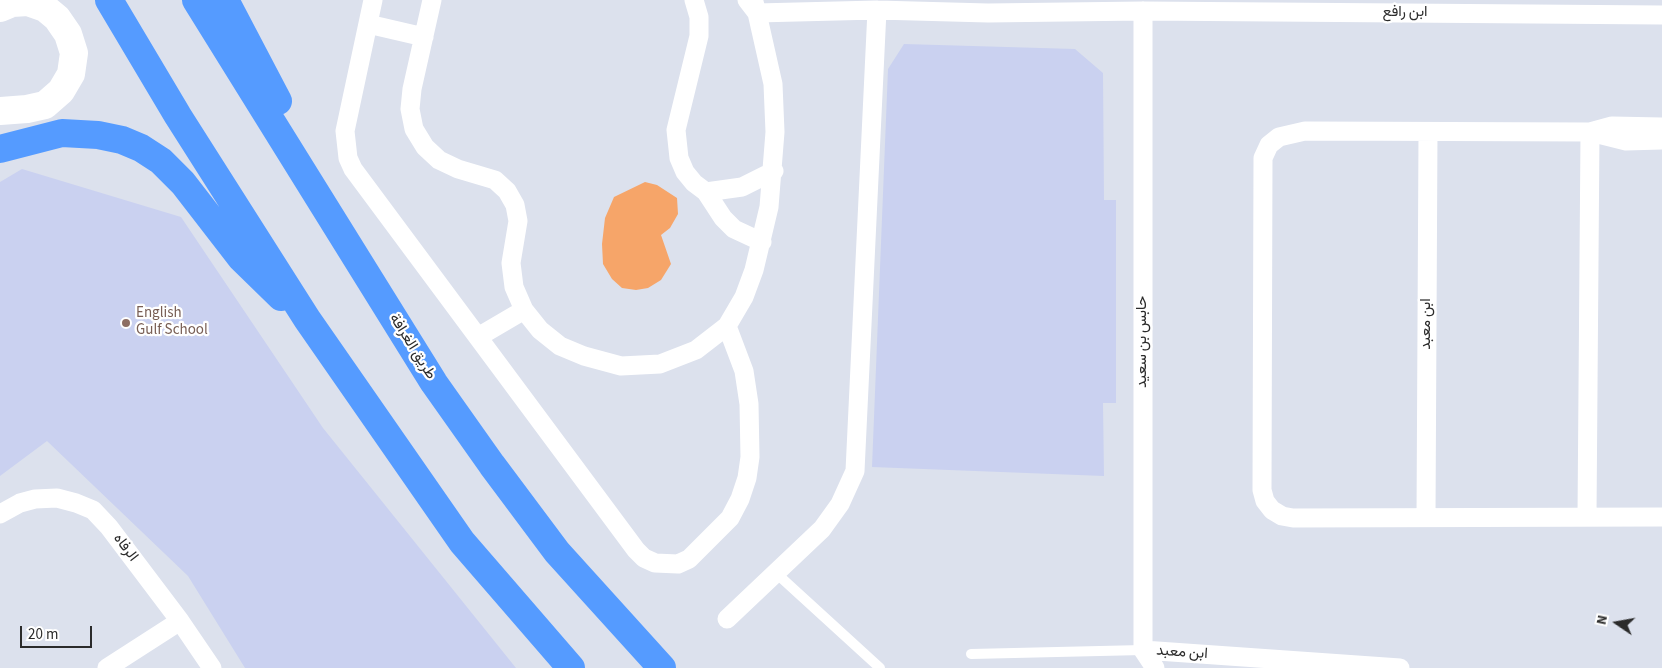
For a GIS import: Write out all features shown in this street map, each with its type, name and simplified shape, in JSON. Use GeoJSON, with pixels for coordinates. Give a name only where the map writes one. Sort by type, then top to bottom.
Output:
{"type":"FeatureCollection","features":[{"type":"Feature","properties":{"kind":"highway"},"geometry":{"type":"LineString","coordinates":[[109,0],[178,116],[307,319],[462,542],[571,668]]}},
{"type":"Feature","properties":{"kind":"highway","name":"طريق الغرافة"},"geometry":{"type":"LineString","coordinates":[[196,0],[434,383],[557,552],[662,668]]}},
{"type":"Feature","properties":{"kind":"highway"},"geometry":{"type":"LineString","coordinates":[[225,0],[314,170],[328,212]]}},
{"type":"Feature","properties":{"kind":"highway"},"geometry":{"type":"LineString","coordinates":[[0,149],[62,133],[98,135],[122,140],[141,148],[161,161],[183,182],[241,258],[272,289],[307,319]]}},
{"type":"Feature","properties":{"kind":"main road"},"geometry":{"type":"LineString","coordinates":[[0,8],[12,3],[28,2],[45,8],[58,18],[68,34],[74,53],[71,74],[62,91],[45,105],[27,110],[0,111]]}},
{"type":"Feature","properties":{"kind":"street"},"geometry":{"type":"LineString","coordinates":[[373,0],[345,131],[348,158],[353,169],[636,550],[650,560],[666,565],[678,564],[689,559],[716,534],[737,505],[747,478],[750,441],[749,404],[744,371],[727,326]]}},
{"type":"Feature","properties":{"kind":"street"},"geometry":{"type":"LineString","coordinates":[[432,0],[412,89],[410,109],[414,129],[425,147],[439,160],[458,169],[495,180],[507,191],[515,205],[518,221],[511,263],[514,287],[524,310],[540,330],[560,346],[584,356],[622,366],[660,364],[696,350],[727,326],[744,297],[762,242],[774,171],[775,132],[772,84],[753,4]]}},
{"type":"Feature","properties":{"kind":"street"},"geometry":{"type":"LineString","coordinates":[[694,0],[699,17],[699,36],[676,130],[676,144],[685,172],[694,183],[706,192],[713,206],[728,223],[747,237],[762,242]]}},
{"type":"Feature","properties":{"kind":"street","name":"ابن رافع"},"geometry":{"type":"LineString","coordinates":[[753,4],[877,10],[988,6],[1143,11],[1662,15]]}},
{"type":"Feature","properties":{"kind":"street"},"geometry":{"type":"LineString","coordinates":[[727,619],[822,529],[840,504],[856,471],[877,10]]}},
{"type":"Feature","properties":{"kind":"street","name":"حابس بن سعيد"},"geometry":{"type":"LineString","coordinates":[[1143,11],[1143,650]]}},
{"type":"Feature","properties":{"kind":"street"},"geometry":{"type":"LineString","coordinates":[[368,24],[424,36]]}},
{"type":"Feature","properties":{"kind":"street"},"geometry":{"type":"LineString","coordinates":[[1662,127],[1612,126],[1590,132],[1292,133],[1279,137],[1269,145],[1263,158],[1262,490],[1265,501],[1272,510],[1282,516],[1293,518],[1662,517]]}},
{"type":"Feature","properties":{"kind":"street","name":"ابن معبد"},"geometry":{"type":"LineString","coordinates":[[1426,517],[1428,132]]}},
{"type":"Feature","properties":{"kind":"street"},"geometry":{"type":"LineString","coordinates":[[1590,132],[1619,140],[1662,140]]}},
{"type":"Feature","properties":{"kind":"street"},"geometry":{"type":"LineString","coordinates":[[1586,516],[1590,132]]}},
{"type":"Feature","properties":{"kind":"street"},"geometry":{"type":"LineString","coordinates":[[706,192],[742,187],[774,171]]}},
{"type":"Feature","properties":{"kind":"street"},"geometry":{"type":"LineString","coordinates":[[478,337],[524,310]]}},
{"type":"Feature","properties":{"kind":"street","name":"الرفاه"},"geometry":{"type":"LineString","coordinates":[[0,514],[20,503],[35,499],[57,498],[92,510],[109,526],[180,620],[212,668]]}},
{"type":"Feature","properties":{"kind":"street"},"geometry":{"type":"LineString","coordinates":[[107,668],[180,620]]}},
{"type":"Feature","properties":{"kind":"street"},"geometry":{"type":"LineString","coordinates":[[1143,650],[1155,668]]}},
{"type":"Feature","properties":{"kind":"street","name":"ابن معبد"},"geometry":{"type":"LineString","coordinates":[[1143,650],[1400,668]]}},
{"type":"Feature","properties":{"kind":"lane"},"geometry":{"type":"LineString","coordinates":[[776,573],[880,668]]}},
{"type":"Feature","properties":{"kind":"lane"},"geometry":{"type":"LineString","coordinates":[[971,654],[1143,650]]}},
{"type":"Feature","properties":{"kind":"shaded area"},"geometry":{"type":"Polygon","coordinates":[[[904,44],[1075,49],[1103,73],[1104,200],[1116,200],[1116,403],[1103,403],[1104,476],[872,467],[888,69],[904,44]]]}},
{"type":"Feature","properties":{"kind":"shaded area","name":"English Gulf School"},"geometry":{"type":"Polygon","coordinates":[[[22,169],[181,217],[323,428],[516,668],[245,668],[188,576],[47,441],[0,476],[0,182],[22,169]]]}},
{"type":"Feature","properties":{"kind":"shaded area"},"geometry":{"type":"Polygon","coordinates":[[[645,182],[657,185],[677,198],[678,214],[670,228],[661,235],[671,264],[661,280],[648,288],[636,290],[622,288],[612,279],[603,264],[602,244],[605,218],[614,197],[645,182]]]}},
{"type":"Feature","properties":{"kind":"place","name":"English Gulf School"},"geometry":{"type":"Point","coordinates":[126,323]}}]}
